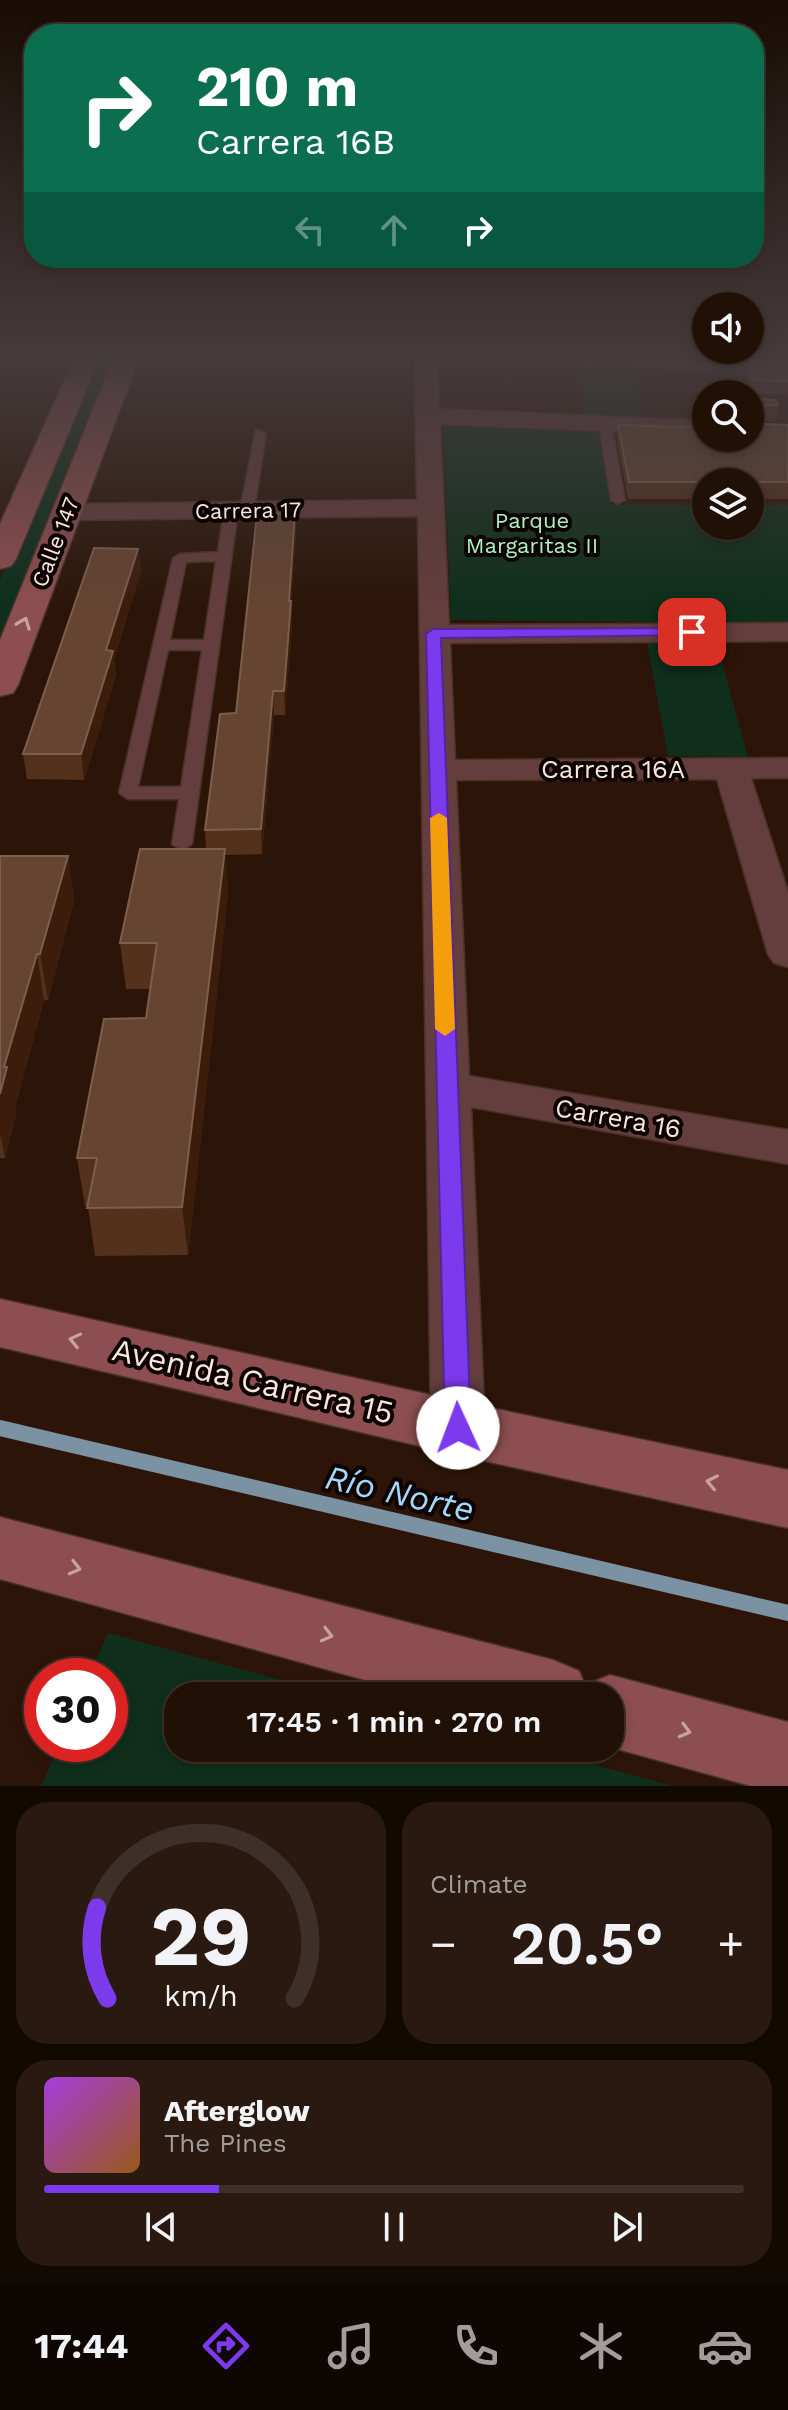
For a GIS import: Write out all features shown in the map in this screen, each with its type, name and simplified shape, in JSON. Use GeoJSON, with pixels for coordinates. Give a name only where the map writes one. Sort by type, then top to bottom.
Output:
{"type":"FeatureCollection","features":[{"type":"Feature","properties":{"kind":"main road","name":"Calle 147"},"geometry":{"type":"LineString","coordinates":[[0,559],[11,510],[47,438]]}},
{"type":"Feature","properties":{"kind":"main road","name":"Calle 147"},"geometry":{"type":"LineString","coordinates":[[0,685],[95,438]]}},
{"type":"Feature","properties":{"kind":"main road","name":"Avenida Carrera 15"},"geometry":{"type":"LineString","coordinates":[[0,1323],[458,1428],[788,1499]]}},
{"type":"Feature","properties":{"kind":"main road"},"geometry":{"type":"LineString","coordinates":[[0,1548],[501,1682]]}},
{"type":"Feature","properties":{"kind":"main road"},"geometry":{"type":"LineString","coordinates":[[624,1715],[788,1759]]}},
{"type":"Feature","properties":{"kind":"street"},"geometry":{"type":"LineString","coordinates":[[428,438],[458,1428]]}},
{"type":"Feature","properties":{"kind":"street","name":"Carrera 17"},"geometry":{"type":"LineString","coordinates":[[66,512],[430,508]]}},
{"type":"Feature","properties":{"kind":"street"},"geometry":{"type":"LineString","coordinates":[[433,634],[788,632]]}},
{"type":"Feature","properties":{"kind":"street"},"geometry":{"type":"LineString","coordinates":[[731,768],[788,954]]}},
{"type":"Feature","properties":{"kind":"street","name":"Carrera 16A"},"geometry":{"type":"LineString","coordinates":[[437,770],[788,768]]}},
{"type":"Feature","properties":{"kind":"street","name":"Carrera 16"},"geometry":{"type":"LineString","coordinates":[[447,1087],[788,1147]]}},
{"type":"Feature","properties":{"kind":"lane"},"geometry":{"type":"LineString","coordinates":[[182,844],[223,556],[259,438]]}},
{"type":"Feature","properties":{"kind":"lane"},"geometry":{"type":"LineString","coordinates":[[607,438],[618,500]]}},
{"type":"Feature","properties":{"kind":"lane"},"geometry":{"type":"LineString","coordinates":[[188,793],[128,793],[180,558],[223,556]]}},
{"type":"Feature","properties":{"kind":"lane"},"geometry":{"type":"LineString","coordinates":[[160,645],[210,645]]}},
{"type":"Feature","properties":{"kind":"green space"},"geometry":{"type":"Polygon","coordinates":[[[62,438],[83,438],[0,646],[0,580],[62,438]]]}},
{"type":"Feature","properties":{"kind":"green space","name":"Parque Margaritas II"},"geometry":{"type":"Polygon","coordinates":[[[444,438],[599,438],[613,505],[692,505],[692,540],[764,540],[764,505],[788,505],[788,623],[451,620],[444,438]]]}},
{"type":"Feature","properties":{"kind":"green space"},"geometry":{"type":"Polygon","coordinates":[[[647,643],[717,644],[748,757],[668,756],[647,643]]]}},
{"type":"Feature","properties":{"kind":"green space"},"geometry":{"type":"Polygon","coordinates":[[[108,1633],[288,1682],[164,1682],[164,1762],[585,1762],[673,1786],[41,1786],[52,1762],[128,1762],[128,1658],[97,1658],[108,1633]]]}},
{"type":"Feature","properties":{"kind":"building"},"geometry":{"type":"Polygon","coordinates":[[[621,438],[692,438],[692,452],[764,452],[764,438],[788,438],[788,482],[764,482],[764,468],[692,468],[692,482],[629,482],[621,438]]]}},
{"type":"Feature","properties":{"kind":"building"},"geometry":{"type":"Polygon","coordinates":[[[295,513],[284,691],[273,691],[261,829],[205,830],[220,714],[236,713],[257,514],[295,513]]]}},
{"type":"Feature","properties":{"kind":"building"},"geometry":{"type":"Polygon","coordinates":[[[94,548],[138,549],[106,650],[113,651],[81,754],[23,754],[94,548]]]}},
{"type":"Feature","properties":{"kind":"building"},"geometry":{"type":"Polygon","coordinates":[[[140,849],[225,849],[182,1207],[87,1208],[97,1158],[77,1158],[104,1019],[146,1018],[157,943],[120,943],[140,849]]]}},
{"type":"Feature","properties":{"kind":"building"},"geometry":{"type":"Polygon","coordinates":[[[0,856],[68,856],[4,1067],[7,1067],[0,1094],[0,856]]]}},
{"type":"Feature","properties":{"kind":"waterway","name":"Río Norte"},"geometry":{"type":"LineString","coordinates":[[0,1428],[788,1613]]}},
{"type":"Feature","properties":{"kind":"slow traffic"},"geometry":{"type":"LineString","coordinates":[[439,818],[445,1029]]}},
{"type":"Feature","properties":{"kind":"route"},"geometry":{"type":"LineString","coordinates":[[458,1428],[433,634],[692,632]]}}]}
